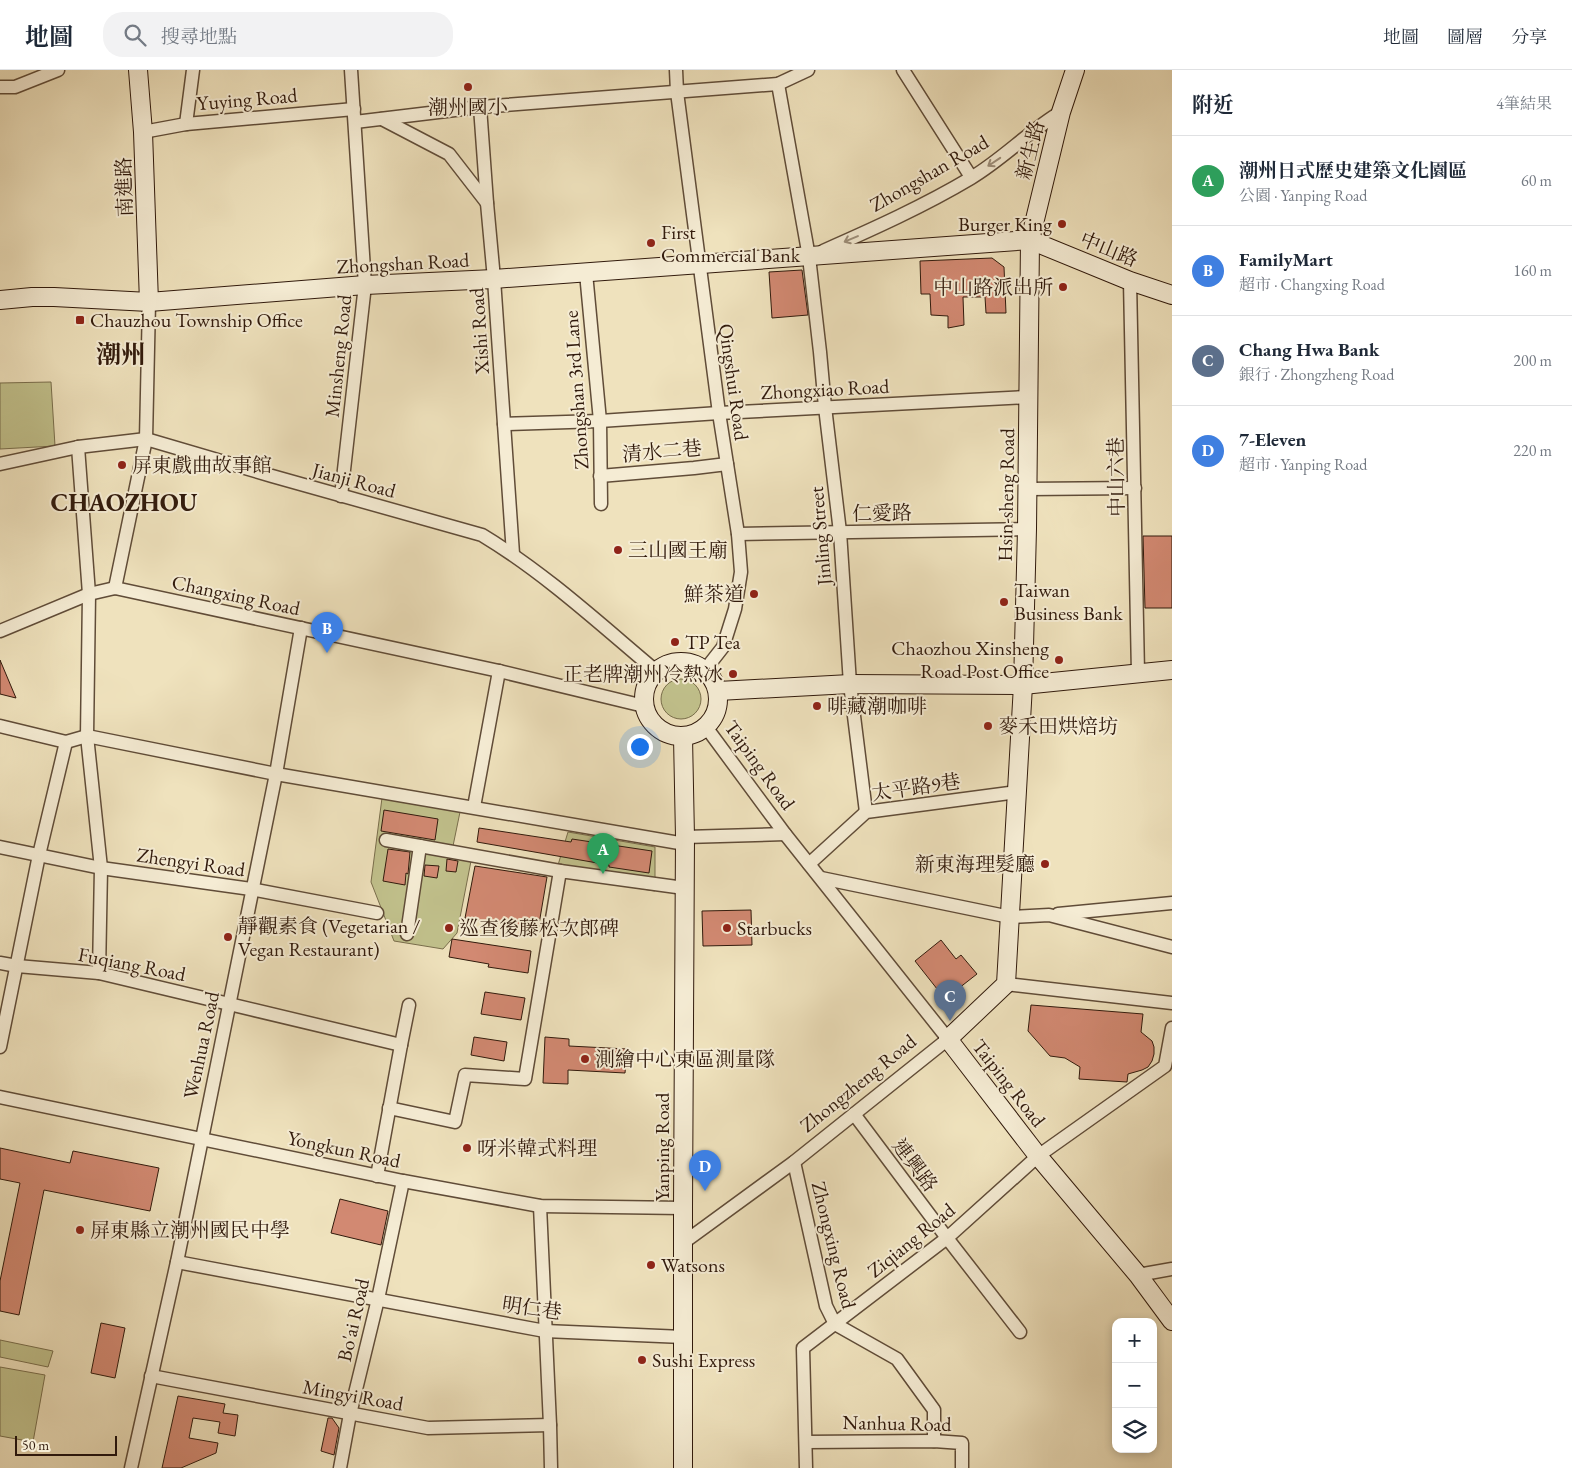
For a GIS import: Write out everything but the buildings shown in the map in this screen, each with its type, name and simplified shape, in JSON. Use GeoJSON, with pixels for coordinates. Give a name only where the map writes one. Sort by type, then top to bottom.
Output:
{"type":"FeatureCollection","features":[{"type":"Feature","properties":{"kind":"main road","name":"南進路"},"geometry":{"type":"LineString","coordinates":[[138,70],[143,132],[149,302]]}},
{"type":"Feature","properties":{"kind":"main road","name":"新生路"},"geometry":{"type":"LineString","coordinates":[[1030,240],[1061,112],[1075,70]]}},
{"type":"Feature","properties":{"kind":"main road","name":"Zhongshan Road"},"geometry":{"type":"LineString","coordinates":[[0,300],[32,296],[149,302],[365,285],[494,279],[1030,240]]}},
{"type":"Feature","properties":{"kind":"main road","name":"中山路"},"geometry":{"type":"LineString","coordinates":[[1030,240],[1172,295]]}},
{"type":"Feature","properties":{"kind":"main road","name":"Hsin-sheng Road"},"geometry":{"type":"LineString","coordinates":[[1023,685],[1027,529],[1030,240]]}},
{"type":"Feature","properties":{"kind":"main road"},"geometry":{"type":"LineString","coordinates":[[675,662],[696,664],[705,670],[714,680],[718,691],[719,703],[716,714],[706,727],[693,735],[683,737],[664,732],[655,725],[648,716],[644,706],[644,693],[648,681],[656,672],[664,665],[675,662]]}},
{"type":"Feature","properties":{"kind":"main road"},"geometry":{"type":"LineString","coordinates":[[718,691],[850,684],[1023,685],[1172,670]]}},
{"type":"Feature","properties":{"kind":"main road"},"geometry":{"type":"LineString","coordinates":[[1006,984],[1023,685]]}},
{"type":"Feature","properties":{"kind":"main road","name":"Yanping Road"},"geometry":{"type":"LineString","coordinates":[[683,737],[685,840],[683,1468]]}},
{"type":"Feature","properties":{"kind":"main road","name":"Zhongzheng Road"},"geometry":{"type":"LineString","coordinates":[[948,1038],[1006,984]]}},
{"type":"Feature","properties":{"kind":"main road","name":"Taiping Road"},"geometry":{"type":"LineString","coordinates":[[948,1038],[1038,1156],[1138,1274],[1172,1321]]}},
{"type":"Feature","properties":{"kind":"street"},"geometry":{"type":"LineString","coordinates":[[0,87],[15,87],[58,70]]}},
{"type":"Feature","properties":{"kind":"street"},"geometry":{"type":"LineString","coordinates":[[186,124],[193,70]]}},
{"type":"Feature","properties":{"kind":"street","name":"Minsheng Road"},"geometry":{"type":"LineString","coordinates":[[341,496],[365,285],[351,70]]}},
{"type":"Feature","properties":{"kind":"street","name":"Qingshui Road"},"geometry":{"type":"LineString","coordinates":[[676,70],[698,264],[738,534],[741,572],[735,608],[724,647],[705,670]]}},
{"type":"Feature","properties":{"kind":"street"},"geometry":{"type":"LineString","coordinates":[[355,122],[480,107],[778,84],[808,70]]}},
{"type":"Feature","properties":{"kind":"street"},"geometry":{"type":"LineString","coordinates":[[903,70],[971,178]]}},
{"type":"Feature","properties":{"kind":"street","name":"Jinling Street"},"geometry":{"type":"LineString","coordinates":[[778,84],[809,257],[840,532],[850,684],[866,812]]}},
{"type":"Feature","properties":{"kind":"street","name":"Xishi Road"},"geometry":{"type":"LineString","coordinates":[[480,107],[513,554]]}},
{"type":"Feature","properties":{"kind":"street","name":"Yuying Road"},"geometry":{"type":"LineString","coordinates":[[143,132],[186,124],[354,108]]}},
{"type":"Feature","properties":{"kind":"street","name":"Zhongshan Road"},"geometry":{"type":"LineString","coordinates":[[809,257],[875,229],[971,178],[1001,158],[1033,130],[1061,112]]}},
{"type":"Feature","properties":{"kind":"street"},"geometry":{"type":"LineString","coordinates":[[382,119],[449,154],[487,203]]}},
{"type":"Feature","properties":{"kind":"street","name":"Zhongshan 3rd Lane"},"geometry":{"type":"LineString","coordinates":[[586,272],[600,421],[601,504]]}},
{"type":"Feature","properties":{"kind":"street","name":"中山六巷"},"geometry":{"type":"LineString","coordinates":[[1130,280],[1138,673]]}},
{"type":"Feature","properties":{"kind":"street"},"geometry":{"type":"LineString","coordinates":[[115,588],[146,438],[149,302]]}},
{"type":"Feature","properties":{"kind":"street","name":"Zhongxiao Road"},"geometry":{"type":"LineString","coordinates":[[504,424],[600,421],[825,407],[1028,398]]}},
{"type":"Feature","properties":{"kind":"street","name":"Jianji Road"},"geometry":{"type":"LineString","coordinates":[[0,464],[78,447],[146,438],[341,496],[482,535],[513,554],[586,612],[656,672]]}},
{"type":"Feature","properties":{"kind":"street"},"geometry":{"type":"LineString","coordinates":[[78,447],[88,594],[87,736],[101,868],[99,973]]}},
{"type":"Feature","properties":{"kind":"street","name":"清水二巷"},"geometry":{"type":"LineString","coordinates":[[600,476],[727,464]]}},
{"type":"Feature","properties":{"kind":"street"},"geometry":{"type":"LineString","coordinates":[[1027,489],[1135,488]]}},
{"type":"Feature","properties":{"kind":"street","name":"仁愛路"},"geometry":{"type":"LineString","coordinates":[[738,534],[1027,529]]}},
{"type":"Feature","properties":{"kind":"street","name":"Changxing Road"},"geometry":{"type":"LineString","coordinates":[[0,631],[88,594],[115,588],[499,671],[644,706]]}},
{"type":"Feature","properties":{"kind":"street"},"geometry":{"type":"LineString","coordinates":[[0,625],[0,631]]}},
{"type":"Feature","properties":{"kind":"street","name":"Wenhua Road"},"geometry":{"type":"LineString","coordinates":[[131,1468],[177,1262],[251,889],[276,774],[301,628]]}},
{"type":"Feature","properties":{"kind":"street"},"geometry":{"type":"LineString","coordinates":[[474,808],[499,671]]}},
{"type":"Feature","properties":{"kind":"street"},"geometry":{"type":"LineString","coordinates":[[0,726],[66,742],[87,736],[276,774],[474,808],[685,840],[785,834]]}},
{"type":"Feature","properties":{"kind":"street","name":"Taiping Road"},"geometry":{"type":"LineString","coordinates":[[706,727],[785,834],[948,1038]]}},
{"type":"Feature","properties":{"kind":"street"},"geometry":{"type":"LineString","coordinates":[[0,1047],[39,855],[66,742]]}},
{"type":"Feature","properties":{"kind":"street","name":"太平路9巷"},"geometry":{"type":"LineString","coordinates":[[809,864],[866,812],[1017,792]]}},
{"type":"Feature","properties":{"kind":"street"},"geometry":{"type":"LineString","coordinates":[[386,840],[560,871],[684,888]]}},
{"type":"Feature","properties":{"kind":"street"},"geometry":{"type":"LineString","coordinates":[[407,934],[420,846]]}},
{"type":"Feature","properties":{"kind":"street","name":"Zhengyi Road"},"geometry":{"type":"LineString","coordinates":[[0,847],[101,868],[251,889],[376,913]]}},
{"type":"Feature","properties":{"kind":"street"},"geometry":{"type":"LineString","coordinates":[[389,1108],[455,1122],[465,1075],[525,1079],[560,871]]}},
{"type":"Feature","properties":{"kind":"street"},"geometry":{"type":"LineString","coordinates":[[821,878],[1010,917],[1172,903]]}},
{"type":"Feature","properties":{"kind":"street"},"geometry":{"type":"LineString","coordinates":[[1049,915],[1172,947]]}},
{"type":"Feature","properties":{"kind":"street","name":"Fuqiang Road"},"geometry":{"type":"LineString","coordinates":[[0,963],[99,973],[400,1045]]}},
{"type":"Feature","properties":{"kind":"street"},"geometry":{"type":"LineString","coordinates":[[1006,984],[1172,1003]]}},
{"type":"Feature","properties":{"kind":"street"},"geometry":{"type":"LineString","coordinates":[[377,1176],[400,1045],[409,1006]]}},
{"type":"Feature","properties":{"kind":"street"},"geometry":{"type":"LineString","coordinates":[[1169,1067],[1172,1028]]}},
{"type":"Feature","properties":{"kind":"street","name":"Zhongzheng Road"},"geometry":{"type":"LineString","coordinates":[[683,1243],[794,1162],[948,1038]]}},
{"type":"Feature","properties":{"kind":"street","name":"Ziqiang Road"},"geometry":{"type":"LineString","coordinates":[[806,1442],[803,1348],[947,1238],[1038,1156],[1169,1067]]}},
{"type":"Feature","properties":{"kind":"street","name":"Yongkun Road"},"geometry":{"type":"LineString","coordinates":[[0,1097],[377,1176],[540,1206],[683,1208]]}},
{"type":"Feature","properties":{"kind":"street","name":"連興路"},"geometry":{"type":"LineString","coordinates":[[854,1114],[1020,1332]]}},
{"type":"Feature","properties":{"kind":"street","name":"Zhongxing Road"},"geometry":{"type":"LineString","coordinates":[[794,1162],[826,1306],[835,1324],[897,1359],[934,1410],[934,1441]]}},
{"type":"Feature","properties":{"kind":"street","name":"Bo'ai Road"},"geometry":{"type":"LineString","coordinates":[[340,1468],[350,1414],[378,1299],[403,1181]]}},
{"type":"Feature","properties":{"kind":"street"},"geometry":{"type":"LineString","coordinates":[[540,1206],[550,1425],[550,1468]]}},
{"type":"Feature","properties":{"kind":"street","name":"明仁巷"},"geometry":{"type":"LineString","coordinates":[[177,1262],[545,1331],[683,1336]]}},
{"type":"Feature","properties":{"kind":"street"},"geometry":{"type":"LineString","coordinates":[[1138,1274],[1172,1269]]}},
{"type":"Feature","properties":{"kind":"street","name":"Mingyi Road"},"geometry":{"type":"LineString","coordinates":[[151,1376],[428,1428],[550,1425]]}},
{"type":"Feature","properties":{"kind":"street","name":"Nanhua Road"},"geometry":{"type":"LineString","coordinates":[[806,1442],[934,1441],[962,1443],[962,1468]]}},
{"type":"Feature","properties":{"kind":"street"},"geometry":{"type":"LineString","coordinates":[[806,1442],[806,1468]]}},
{"type":"Feature","properties":{"kind":"green space"},"geometry":{"type":"Polygon","coordinates":[[[51,382],[55,446],[0,449],[0,383],[51,382]]]}},
{"type":"Feature","properties":{"kind":"green space"},"geometry":{"type":"Polygon","coordinates":[[[681,679],[695,685],[701,699],[695,713],[681,719],[667,713],[661,699],[667,685],[681,679]]]}},
{"type":"Feature","properties":{"kind":"green space"},"geometry":{"type":"Polygon","coordinates":[[[382,798],[460,812],[453,846],[558,865],[568,832],[655,847],[655,891],[471,861],[457,933],[443,949],[394,941],[371,882],[382,798]]]}},
{"type":"Feature","properties":{"kind":"green space"},"geometry":{"type":"Polygon","coordinates":[[[0,1340],[53,1351],[48,1367],[0,1357],[0,1340]]]}},
{"type":"Feature","properties":{"kind":"green space"},"geometry":{"type":"Polygon","coordinates":[[[0,1367],[45,1375],[33,1442],[0,1436],[0,1367]]]}},
{"type":"Feature","properties":{"kind":"place","name":"潮州國小"},"geometry":{"type":"Point","coordinates":[468,87]}},
{"type":"Feature","properties":{"kind":"place","name":"Burger King"},"geometry":{"type":"Point","coordinates":[1062,224]}},
{"type":"Feature","properties":{"kind":"place","name":"First Commercial Bank"},"geometry":{"type":"Point","coordinates":[651,243]}},
{"type":"Feature","properties":{"kind":"place","name":"中山路派出所"},"geometry":{"type":"Point","coordinates":[1063,287]}},
{"type":"Feature","properties":{"kind":"place","name":"Chauzhou Township Office"},"geometry":{"type":"Point","coordinates":[80,320]}},
{"type":"Feature","properties":{"kind":"place","name":"屏東戲曲故事館"},"geometry":{"type":"Point","coordinates":[122,465]}},
{"type":"Feature","properties":{"kind":"place","name":"三山國王廟"},"geometry":{"type":"Point","coordinates":[618,550]}},
{"type":"Feature","properties":{"kind":"place","name":"鮮茶道"},"geometry":{"type":"Point","coordinates":[754,594]}},
{"type":"Feature","properties":{"kind":"place","name":"Taiwan Business Bank"},"geometry":{"type":"Point","coordinates":[1004,602]}},
{"type":"Feature","properties":{"kind":"place","name":"TP Tea"},"geometry":{"type":"Point","coordinates":[675,642]}},
{"type":"Feature","properties":{"kind":"place","name":"FamilyMart"},"geometry":{"type":"Point","coordinates":[327,653]}},
{"type":"Feature","properties":{"kind":"place","name":"Chaozhou Xinsheng Road Post Office"},"geometry":{"type":"Point","coordinates":[1059,660]}},
{"type":"Feature","properties":{"kind":"place","name":"正老牌潮州冷熱冰"},"geometry":{"type":"Point","coordinates":[733,674]}},
{"type":"Feature","properties":{"kind":"place","name":"啡藏潮咖啡"},"geometry":{"type":"Point","coordinates":[817,706]}},
{"type":"Feature","properties":{"kind":"place","name":"麥禾田烘焙坊"},"geometry":{"type":"Point","coordinates":[988,726]}},
{"type":"Feature","properties":{"kind":"place","name":"新東海理髮廳"},"geometry":{"type":"Point","coordinates":[1045,864]}},
{"type":"Feature","properties":{"kind":"place","name":"潮州日式歷史建築文化園區"},"geometry":{"type":"Point","coordinates":[603,874]}},
{"type":"Feature","properties":{"kind":"place","name":"巡查後藤松次郎碑"},"geometry":{"type":"Point","coordinates":[449,928]}},
{"type":"Feature","properties":{"kind":"place","name":"Starbucks"},"geometry":{"type":"Point","coordinates":[727,928]}},
{"type":"Feature","properties":{"kind":"place","name":"靜觀素食 (Vegetarian / Vegan Restaurant)"},"geometry":{"type":"Point","coordinates":[228,937]}},
{"type":"Feature","properties":{"kind":"place","name":"Chang Hwa Bank"},"geometry":{"type":"Point","coordinates":[950,1021]}},
{"type":"Feature","properties":{"kind":"place","name":"測繪中心東區測量隊"},"geometry":{"type":"Point","coordinates":[585,1059]}},
{"type":"Feature","properties":{"kind":"place","name":"呀米韓式料理"},"geometry":{"type":"Point","coordinates":[467,1148]}},
{"type":"Feature","properties":{"kind":"place","name":"7-Eleven"},"geometry":{"type":"Point","coordinates":[705,1191]}},
{"type":"Feature","properties":{"kind":"place","name":"屏東縣立潮州國民中學"},"geometry":{"type":"Point","coordinates":[80,1230]}},
{"type":"Feature","properties":{"kind":"place","name":"Watsons"},"geometry":{"type":"Point","coordinates":[651,1265]}},
{"type":"Feature","properties":{"kind":"place","name":"Sushi Express"},"geometry":{"type":"Point","coordinates":[642,1360]}},
{"type":"Feature","properties":{"kind":"district","name":"潮州"},"geometry":{"type":"Point","coordinates":[121,354]}},
{"type":"Feature","properties":{"kind":"district","name":"CHAOZHOU"},"geometry":{"type":"Point","coordinates":[124,502]}}]}
